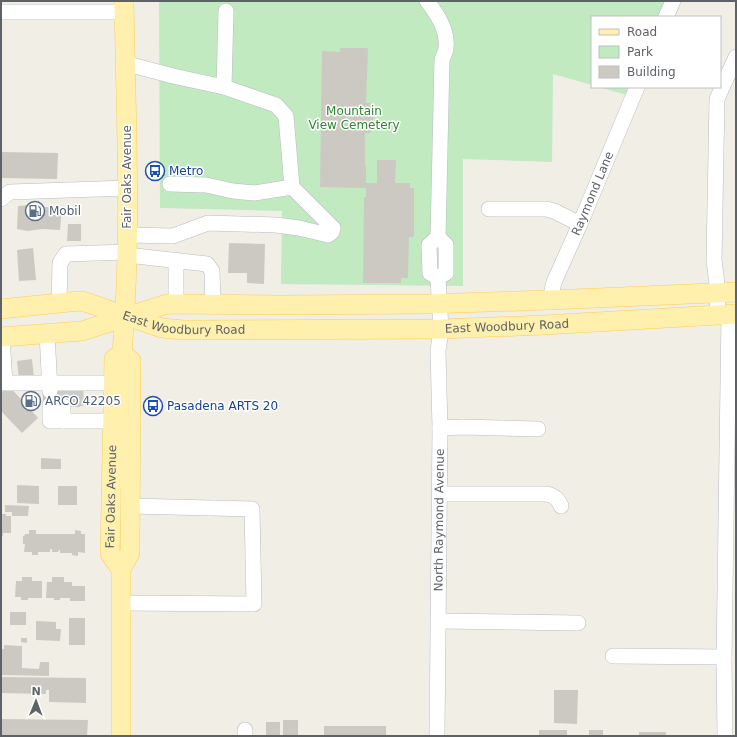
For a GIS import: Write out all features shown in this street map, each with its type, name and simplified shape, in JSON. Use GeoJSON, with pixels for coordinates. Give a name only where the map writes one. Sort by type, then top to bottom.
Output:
{"type":"FeatureCollection","features":[{"type":"Feature","properties":{"kind":"main road","name":"Fair Oaks Avenue"},"geometry":{"type":"LineString","coordinates":[[121,569],[110,554],[114,359],[122,352],[125,316],[127,247],[128,156],[124,63],[124,7]]}},
{"type":"Feature","properties":{"kind":"main road","name":"East Woodbury Road"},"geometry":{"type":"LineString","coordinates":[[125,316],[163,305],[176,304],[281,306],[439,304],[727,292]]}},
{"type":"Feature","properties":{"kind":"main road"},"geometry":{"type":"LineString","coordinates":[[1,309],[82,301],[125,316]]}},
{"type":"Feature","properties":{"kind":"main road","name":"East Woodbury Road"},"geometry":{"type":"LineString","coordinates":[[125,316],[162,328],[183,330],[441,329],[544,326],[727,315]]}},
{"type":"Feature","properties":{"kind":"main road"},"geometry":{"type":"LineString","coordinates":[[2,337],[82,331],[125,316]]}},
{"type":"Feature","properties":{"kind":"main road","name":"Fair Oaks Avenue"},"geometry":{"type":"LineString","coordinates":[[121,736],[121,569],[130,553],[131,506],[131,361],[122,352]]}},
{"type":"Feature","properties":{"kind":"street","name":"North Raymond Avenue"},"geometry":{"type":"LineString","coordinates":[[427,1],[444,28],[446,48],[442,60],[438,237],[446,245],[447,260],[446,273],[438,278],[441,329],[438,351],[440,494],[437,736]]}},
{"type":"Feature","properties":{"kind":"street"},"geometry":{"type":"LineString","coordinates":[[666,16],[673,1]]}},
{"type":"Feature","properties":{"kind":"street"},"geometry":{"type":"LineString","coordinates":[[1,12],[124,7]]}},
{"type":"Feature","properties":{"kind":"street"},"geometry":{"type":"LineString","coordinates":[[224,87],[226,11]]}},
{"type":"Feature","properties":{"kind":"street"},"geometry":{"type":"LineString","coordinates":[[725,736],[724,658],[730,621],[731,529],[727,292],[714,260],[717,100],[736,57]]}},
{"type":"Feature","properties":{"kind":"street"},"geometry":{"type":"LineString","coordinates":[[59,303],[60,263],[66,254],[127,247],[174,236],[208,223],[276,225],[328,234],[332,232],[333,228],[292,187],[286,116],[276,105],[224,87],[173,76],[124,63]]}},
{"type":"Feature","properties":{"kind":"street","name":"Raymond Lane"},"geometry":{"type":"LineString","coordinates":[[550,300],[554,282],[580,224],[637,88]]}},
{"type":"Feature","properties":{"kind":"street"},"geometry":{"type":"LineString","coordinates":[[170,184],[206,185],[234,191],[254,193],[292,187]]}},
{"type":"Feature","properties":{"kind":"street"},"geometry":{"type":"LineString","coordinates":[[1,199],[10,192],[128,188]]}},
{"type":"Feature","properties":{"kind":"street"},"geometry":{"type":"LineString","coordinates":[[489,209],[546,209],[554,211],[580,224]]}},
{"type":"Feature","properties":{"kind":"street"},"geometry":{"type":"LineString","coordinates":[[127,247],[176,260],[205,263],[210,266],[212,271],[214,304]]}},
{"type":"Feature","properties":{"kind":"street"},"geometry":{"type":"LineString","coordinates":[[176,260],[176,304]]}},
{"type":"Feature","properties":{"kind":"street"},"geometry":{"type":"LineString","coordinates":[[47,333],[64,398]]}},
{"type":"Feature","properties":{"kind":"street"},"geometry":{"type":"LineString","coordinates":[[2,337],[5,383],[64,398],[112,421]]}},
{"type":"Feature","properties":{"kind":"street"},"geometry":{"type":"LineString","coordinates":[[64,398],[114,384]]}},
{"type":"Feature","properties":{"kind":"street"},"geometry":{"type":"LineString","coordinates":[[440,428],[463,427],[538,429]]}},
{"type":"Feature","properties":{"kind":"street"},"geometry":{"type":"LineString","coordinates":[[440,494],[547,494],[553,495],[561,506]]}},
{"type":"Feature","properties":{"kind":"street"},"geometry":{"type":"LineString","coordinates":[[121,604],[254,604],[252,509],[131,506]]}},
{"type":"Feature","properties":{"kind":"street"},"geometry":{"type":"LineString","coordinates":[[438,621],[578,623]]}},
{"type":"Feature","properties":{"kind":"street"},"geometry":{"type":"LineString","coordinates":[[613,656],[724,658]]}},
{"type":"Feature","properties":{"kind":"green space","name":"Mountain View Cemetery"},"geometry":{"type":"Polygon","coordinates":[[[159,1],[667,1],[661,16],[591,16],[591,85],[553,74],[552,162],[463,159],[463,286],[281,284],[282,211],[160,208],[159,1]]]}},
{"type":"Feature","properties":{"kind":"green space"},"geometry":{"type":"Polygon","coordinates":[[[602,88],[634,88],[630,96],[602,88]]]}},
{"type":"Feature","properties":{"kind":"building"},"geometry":{"type":"Polygon","coordinates":[[[340,48],[368,48],[366,103],[371,103],[373,108],[373,128],[370,133],[365,133],[366,183],[377,183],[377,160],[396,160],[395,183],[410,183],[410,188],[414,188],[414,237],[409,237],[408,278],[401,278],[401,283],[363,283],[364,197],[366,197],[366,188],[320,187],[322,51],[340,52],[340,48]]]}},
{"type":"Feature","properties":{"kind":"building"},"geometry":{"type":"Polygon","coordinates":[[[1,152],[58,153],[57,179],[1,178],[1,152]]]}},
{"type":"Feature","properties":{"kind":"building"},"geometry":{"type":"Polygon","coordinates":[[[29,205],[40,207],[62,207],[60,230],[42,229],[28,231],[17,229],[18,206],[29,205]]]}},
{"type":"Feature","properties":{"kind":"building"},"geometry":{"type":"Polygon","coordinates":[[[68,224],[81,224],[81,241],[67,241],[68,224]]]}},
{"type":"Feature","properties":{"kind":"building"},"geometry":{"type":"Polygon","coordinates":[[[229,243],[265,244],[264,284],[247,283],[247,273],[228,273],[229,243]]]}},
{"type":"Feature","properties":{"kind":"building"},"geometry":{"type":"Polygon","coordinates":[[[33,248],[36,280],[19,281],[17,250],[33,248]]]}},
{"type":"Feature","properties":{"kind":"building"},"geometry":{"type":"Polygon","coordinates":[[[32,359],[34,378],[19,379],[17,361],[32,359]]]}},
{"type":"Feature","properties":{"kind":"building"},"geometry":{"type":"Polygon","coordinates":[[[9,386],[38,418],[22,433],[1,411],[1,393],[9,386]]]}},
{"type":"Feature","properties":{"kind":"building"},"geometry":{"type":"Polygon","coordinates":[[[43,391],[80,392],[80,407],[43,406],[43,391]]]}},
{"type":"Feature","properties":{"kind":"building"},"geometry":{"type":"Polygon","coordinates":[[[41,458],[61,459],[61,469],[41,469],[41,458]]]}},
{"type":"Feature","properties":{"kind":"building"},"geometry":{"type":"Polygon","coordinates":[[[17,485],[39,486],[39,504],[17,503],[17,485]]]}},
{"type":"Feature","properties":{"kind":"building"},"geometry":{"type":"Polygon","coordinates":[[[58,486],[77,486],[77,505],[58,505],[58,486]]]}},
{"type":"Feature","properties":{"kind":"building"},"geometry":{"type":"Polygon","coordinates":[[[5,505],[29,506],[28,516],[12,516],[12,512],[5,512],[5,505]]]}},
{"type":"Feature","properties":{"kind":"building"},"geometry":{"type":"Polygon","coordinates":[[[1,514],[11,516],[11,533],[3,533],[3,536],[1,536],[1,514]]]}},
{"type":"Feature","properties":{"kind":"building"},"geometry":{"type":"Polygon","coordinates":[[[29,530],[36,530],[36,534],[75,534],[75,530],[81,531],[81,534],[85,534],[85,553],[78,552],[78,556],[72,555],[72,553],[60,553],[60,550],[58,552],[52,552],[52,549],[50,549],[50,552],[38,552],[38,555],[32,555],[32,552],[24,552],[25,544],[23,544],[23,536],[25,534],[29,534],[29,530]]]}},
{"type":"Feature","properties":{"kind":"building"},"geometry":{"type":"Polygon","coordinates":[[[22,577],[32,577],[32,581],[42,581],[42,598],[28,598],[28,600],[21,600],[21,597],[15,597],[16,581],[22,581],[22,577]]]}},
{"type":"Feature","properties":{"kind":"building"},"geometry":{"type":"Polygon","coordinates":[[[52,577],[64,577],[64,582],[72,582],[72,586],[85,586],[85,601],[70,601],[70,598],[60,598],[60,600],[54,600],[54,598],[46,598],[47,582],[52,582],[52,577]]]}},
{"type":"Feature","properties":{"kind":"building"},"geometry":{"type":"Polygon","coordinates":[[[10,612],[26,612],[26,625],[10,625],[10,612]]]}},
{"type":"Feature","properties":{"kind":"building"},"geometry":{"type":"Polygon","coordinates":[[[69,618],[85,618],[85,645],[69,645],[69,618]]]}},
{"type":"Feature","properties":{"kind":"building"},"geometry":{"type":"Polygon","coordinates":[[[36,621],[56,622],[56,629],[61,629],[60,641],[36,640],[36,621]]]}},
{"type":"Feature","properties":{"kind":"building"},"geometry":{"type":"Polygon","coordinates":[[[21,638],[27,638],[27,643],[21,642],[21,638]]]}},
{"type":"Feature","properties":{"kind":"building"},"geometry":{"type":"Polygon","coordinates":[[[4,645],[22,646],[22,668],[39,669],[40,662],[49,662],[49,676],[1,675],[1,649],[4,649],[4,645]]]}},
{"type":"Feature","properties":{"kind":"building"},"geometry":{"type":"Polygon","coordinates":[[[1,677],[86,678],[86,703],[49,702],[49,690],[46,690],[46,694],[1,693],[1,677]]]}},
{"type":"Feature","properties":{"kind":"building"},"geometry":{"type":"Polygon","coordinates":[[[554,690],[578,690],[577,724],[554,723],[554,690]]]}},
{"type":"Feature","properties":{"kind":"building"},"geometry":{"type":"Polygon","coordinates":[[[1,719],[88,720],[87,736],[1,736],[1,719]]]}},
{"type":"Feature","properties":{"kind":"building"},"geometry":{"type":"Polygon","coordinates":[[[283,720],[298,720],[298,736],[283,736],[283,720]]]}},
{"type":"Feature","properties":{"kind":"building"},"geometry":{"type":"Polygon","coordinates":[[[266,722],[280,722],[280,736],[266,736],[266,722]]]}},
{"type":"Feature","properties":{"kind":"building"},"geometry":{"type":"Polygon","coordinates":[[[324,726],[386,726],[386,736],[324,736],[324,726]]]}},
{"type":"Feature","properties":{"kind":"building"},"geometry":{"type":"Polygon","coordinates":[[[539,730],[567,730],[567,736],[539,736],[539,730]]]}},
{"type":"Feature","properties":{"kind":"building"},"geometry":{"type":"Polygon","coordinates":[[[589,730],[603,730],[603,736],[589,736],[589,730]]]}},
{"type":"Feature","properties":{"kind":"building"},"geometry":{"type":"Polygon","coordinates":[[[639,732],[666,732],[666,736],[639,736],[639,732]]]}},
{"type":"Feature","properties":{"kind":"tunnel"},"geometry":{"type":"LineString","coordinates":[[63,391],[63,406]]}},
{"type":"Feature","properties":{"kind":"tunnel"},"geometry":{"type":"LineString","coordinates":[[76,391],[76,406]]}},
{"type":"Feature","properties":{"kind":"place","name":"Metro"},"geometry":{"type":"Point","coordinates":[155,171]}},
{"type":"Feature","properties":{"kind":"place","name":"Mobil"},"geometry":{"type":"Point","coordinates":[35,211]}},
{"type":"Feature","properties":{"kind":"place","name":"ARCO 42205"},"geometry":{"type":"Point","coordinates":[31,401]}},
{"type":"Feature","properties":{"kind":"place","name":"Pasadena ARTS 20"},"geometry":{"type":"Point","coordinates":[153,406]}}]}
